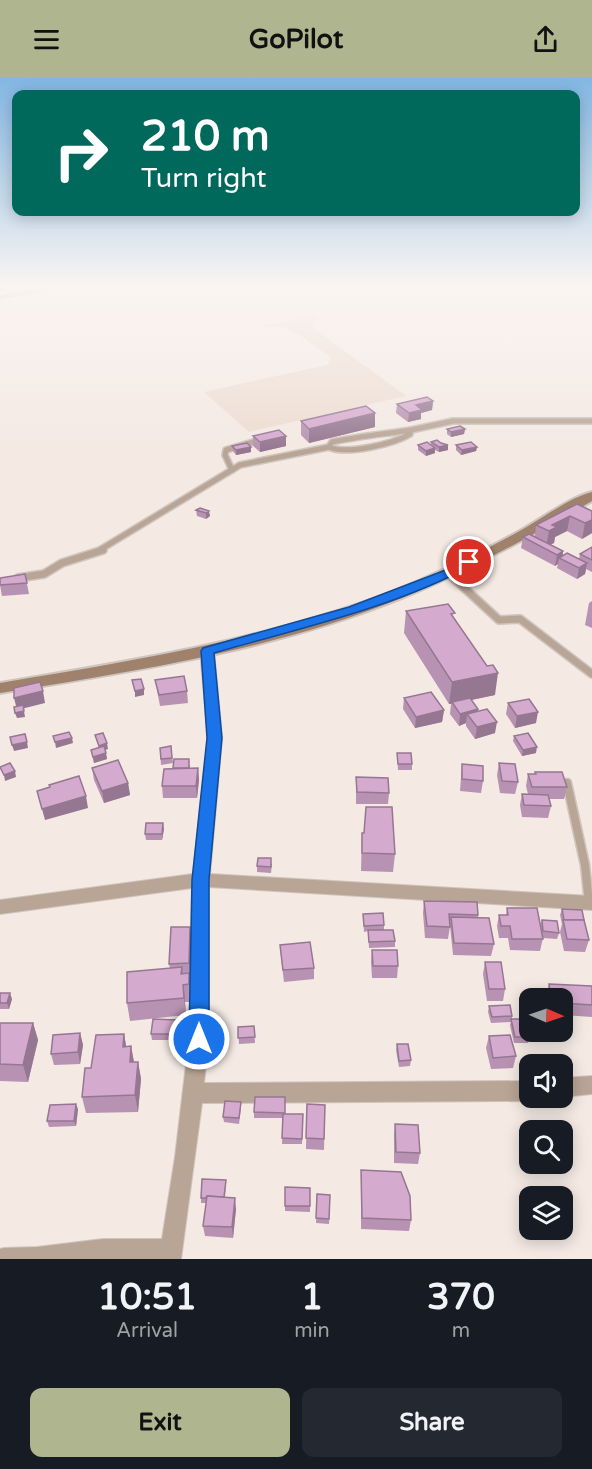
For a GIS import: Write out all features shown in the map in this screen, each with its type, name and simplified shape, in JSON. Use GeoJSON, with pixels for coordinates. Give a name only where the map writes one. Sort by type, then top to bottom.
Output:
{"type":"FeatureCollection","features":[{"type":"Feature","properties":{"kind":"main road"},"geometry":{"type":"LineString","coordinates":[[0,688],[207,651],[353,610],[448,573],[592,496]]}},
{"type":"Feature","properties":{"kind":"street"},"geometry":{"type":"LineString","coordinates":[[4,1259],[37,1258],[104,1250],[170,1255],[186,1157],[199,1039],[201,880],[215,738],[207,651]]}},
{"type":"Feature","properties":{"kind":"street"},"geometry":{"type":"LineString","coordinates":[[0,907],[201,880],[591,903]]}},
{"type":"Feature","properties":{"kind":"street"},"geometry":{"type":"LineString","coordinates":[[573,1087],[592,1085]]}},
{"type":"Feature","properties":{"kind":"street"},"geometry":{"type":"LineString","coordinates":[[192,1093],[519,1090]]}},
{"type":"Feature","properties":{"kind":"lane"},"geometry":{"type":"LineString","coordinates":[[329,447],[332,442],[366,434],[376,435],[411,430],[453,421],[592,421]]}},
{"type":"Feature","properties":{"kind":"lane"},"geometry":{"type":"LineString","coordinates":[[13,579],[44,574],[62,563],[105,549],[240,465],[329,447],[332,450],[347,451],[403,438],[410,434],[411,430]]}},
{"type":"Feature","properties":{"kind":"lane"},"geometry":{"type":"LineString","coordinates":[[232,470],[225,455],[226,450],[260,440]]}},
{"type":"Feature","properties":{"kind":"lane"},"geometry":{"type":"LineString","coordinates":[[448,573],[499,620],[520,619],[592,674]]}},
{"type":"Feature","properties":{"kind":"lane"},"geometry":{"type":"LineString","coordinates":[[567,783],[591,903]]}},
{"type":"Feature","properties":{"kind":"shaded area"},"geometry":{"type":"Polygon","coordinates":[[[308,341],[331,341],[406,396],[249,432],[204,392],[327,365],[331,358],[308,341]]]}},
{"type":"Feature","properties":{"kind":"building"},"geometry":{"type":"Polygon","coordinates":[[[427,397],[433,401],[416,405],[422,410],[409,413],[397,404],[427,397]]]}},
{"type":"Feature","properties":{"kind":"building"},"geometry":{"type":"Polygon","coordinates":[[[366,406],[375,413],[309,429],[301,421],[366,406]]]}},
{"type":"Feature","properties":{"kind":"building"},"geometry":{"type":"Polygon","coordinates":[[[460,426],[465,429],[451,432],[447,429],[460,426]]]}},
{"type":"Feature","properties":{"kind":"building"},"geometry":{"type":"Polygon","coordinates":[[[279,430],[286,436],[260,442],[253,436],[279,430]]]}},
{"type":"Feature","properties":{"kind":"building"},"geometry":{"type":"Polygon","coordinates":[[[437,440],[448,445],[439,447],[431,442],[437,440]]]}},
{"type":"Feature","properties":{"kind":"building"},"geometry":{"type":"Polygon","coordinates":[[[427,442],[435,448],[426,451],[418,445],[427,442]]]}},
{"type":"Feature","properties":{"kind":"building"},"geometry":{"type":"Polygon","coordinates":[[[471,442],[477,447],[462,450],[456,445],[471,442]]]}},
{"type":"Feature","properties":{"kind":"building"},"geometry":{"type":"Polygon","coordinates":[[[247,443],[251,447],[236,450],[232,446],[247,443]]]}},
{"type":"Feature","properties":{"kind":"building"},"geometry":{"type":"Polygon","coordinates":[[[577,504],[592,511],[592,520],[585,523],[570,516],[552,525],[557,527],[549,531],[536,525],[577,504]]]}},
{"type":"Feature","properties":{"kind":"building"},"geometry":{"type":"Polygon","coordinates":[[[200,508],[209,511],[206,513],[196,510],[200,508]]]}},
{"type":"Feature","properties":{"kind":"building"},"geometry":{"type":"Polygon","coordinates":[[[529,534],[563,551],[557,555],[523,537],[529,534]]]}},
{"type":"Feature","properties":{"kind":"building"},"geometry":{"type":"Polygon","coordinates":[[[592,547],[592,560],[580,554],[592,547]]]}},
{"type":"Feature","properties":{"kind":"building"},"geometry":{"type":"Polygon","coordinates":[[[567,553],[587,563],[579,568],[559,558],[567,553]]]}},
{"type":"Feature","properties":{"kind":"building"},"geometry":{"type":"Polygon","coordinates":[[[25,574],[27,583],[0,585],[0,578],[25,574]]]}},
{"type":"Feature","properties":{"kind":"building"},"geometry":{"type":"Polygon","coordinates":[[[448,604],[455,613],[451,614],[487,666],[493,665],[498,673],[452,682],[406,611],[448,604]]]}},
{"type":"Feature","properties":{"kind":"building"},"geometry":{"type":"Polygon","coordinates":[[[184,676],[187,691],[159,695],[155,680],[184,676]]]}},
{"type":"Feature","properties":{"kind":"building"},"geometry":{"type":"Polygon","coordinates":[[[141,679],[144,689],[135,691],[132,680],[141,679]]]}},
{"type":"Feature","properties":{"kind":"building"},"geometry":{"type":"Polygon","coordinates":[[[40,682],[43,691],[14,698],[14,688],[40,682]]]}},
{"type":"Feature","properties":{"kind":"building"},"geometry":{"type":"Polygon","coordinates":[[[431,692],[444,710],[416,717],[404,698],[431,692]]]}},
{"type":"Feature","properties":{"kind":"building"},"geometry":{"type":"Polygon","coordinates":[[[470,698],[478,709],[460,714],[452,702],[470,698]]]}},
{"type":"Feature","properties":{"kind":"building"},"geometry":{"type":"Polygon","coordinates":[[[529,699],[538,712],[517,716],[508,703],[529,699]]]}},
{"type":"Feature","properties":{"kind":"building"},"geometry":{"type":"Polygon","coordinates":[[[23,705],[24,711],[15,713],[14,707],[23,705]]]}},
{"type":"Feature","properties":{"kind":"building"},"geometry":{"type":"Polygon","coordinates":[[[487,709],[497,722],[477,727],[467,714],[487,709]]]}},
{"type":"Feature","properties":{"kind":"building"},"geometry":{"type":"Polygon","coordinates":[[[69,732],[72,738],[55,742],[53,736],[69,732]]]}},
{"type":"Feature","properties":{"kind":"building"},"geometry":{"type":"Polygon","coordinates":[[[103,733],[107,743],[99,746],[95,735],[103,733]]]}},
{"type":"Feature","properties":{"kind":"building"},"geometry":{"type":"Polygon","coordinates":[[[528,733],[537,747],[523,750],[514,736],[528,733]]]}},
{"type":"Feature","properties":{"kind":"building"},"geometry":{"type":"Polygon","coordinates":[[[25,734],[27,742],[12,745],[10,737],[25,734]]]}},
{"type":"Feature","properties":{"kind":"building"},"geometry":{"type":"Polygon","coordinates":[[[104,746],[106,753],[93,757],[91,750],[104,746]]]}},
{"type":"Feature","properties":{"kind":"building"},"geometry":{"type":"Polygon","coordinates":[[[171,746],[172,758],[161,759],[160,748],[171,746]]]}},
{"type":"Feature","properties":{"kind":"building"},"geometry":{"type":"Polygon","coordinates":[[[397,753],[411,753],[412,764],[398,764],[397,753]]]}},
{"type":"Feature","properties":{"kind":"building"},"geometry":{"type":"Polygon","coordinates":[[[174,759],[189,759],[189,768],[173,768],[174,759]]]}},
{"type":"Feature","properties":{"kind":"building"},"geometry":{"type":"Polygon","coordinates":[[[118,760],[128,783],[102,791],[92,768],[118,760]]]}},
{"type":"Feature","properties":{"kind":"building"},"geometry":{"type":"Polygon","coordinates":[[[10,763],[15,771],[4,775],[0,767],[10,763]]]}},
{"type":"Feature","properties":{"kind":"building"},"geometry":{"type":"Polygon","coordinates":[[[499,763],[515,764],[518,782],[502,781],[499,763]]]}},
{"type":"Feature","properties":{"kind":"building"},"geometry":{"type":"Polygon","coordinates":[[[462,764],[483,766],[483,781],[462,779],[462,764]]]}},
{"type":"Feature","properties":{"kind":"building"},"geometry":{"type":"Polygon","coordinates":[[[198,768],[196,786],[162,786],[164,769],[198,768]]]}},
{"type":"Feature","properties":{"kind":"building"},"geometry":{"type":"Polygon","coordinates":[[[535,772],[562,772],[567,787],[532,787],[528,774],[536,774],[535,772]]]}},
{"type":"Feature","properties":{"kind":"building"},"geometry":{"type":"Polygon","coordinates":[[[79,776],[86,796],[42,809],[37,791],[79,776]]]}},
{"type":"Feature","properties":{"kind":"building"},"geometry":{"type":"Polygon","coordinates":[[[356,777],[388,778],[389,793],[357,792],[356,777]]]}},
{"type":"Feature","properties":{"kind":"building"},"geometry":{"type":"Polygon","coordinates":[[[522,794],[548,795],[551,806],[524,805],[522,794]]]}},
{"type":"Feature","properties":{"kind":"building"},"geometry":{"type":"Polygon","coordinates":[[[366,807],[392,807],[395,854],[362,853],[366,807]]]}},
{"type":"Feature","properties":{"kind":"building"},"geometry":{"type":"Polygon","coordinates":[[[146,823],[163,823],[162,834],[145,834],[146,823]]]}},
{"type":"Feature","properties":{"kind":"building"},"geometry":{"type":"Polygon","coordinates":[[[258,858],[271,858],[271,867],[257,866],[258,858]]]}},
{"type":"Feature","properties":{"kind":"building"},"geometry":{"type":"Polygon","coordinates":[[[424,901],[477,902],[478,915],[449,914],[450,927],[427,926],[424,901]]]}},
{"type":"Feature","properties":{"kind":"building"},"geometry":{"type":"Polygon","coordinates":[[[507,908],[537,908],[543,939],[512,939],[510,926],[501,926],[499,915],[508,915],[507,908]]]}},
{"type":"Feature","properties":{"kind":"building"},"geometry":{"type":"Polygon","coordinates":[[[562,909],[582,910],[584,920],[564,920],[562,909]]]}},
{"type":"Feature","properties":{"kind":"building"},"geometry":{"type":"Polygon","coordinates":[[[383,913],[384,925],[364,926],[363,914],[383,913]]]}},
{"type":"Feature","properties":{"kind":"building"},"geometry":{"type":"Polygon","coordinates":[[[451,917],[489,918],[494,944],[454,943],[451,917]]]}},
{"type":"Feature","properties":{"kind":"building"},"geometry":{"type":"Polygon","coordinates":[[[542,920],[557,921],[559,933],[543,931],[542,920]]]}},
{"type":"Feature","properties":{"kind":"building"},"geometry":{"type":"Polygon","coordinates":[[[563,920],[584,920],[589,940],[567,939],[563,920]]]}},
{"type":"Feature","properties":{"kind":"building"},"geometry":{"type":"Polygon","coordinates":[[[171,927],[190,927],[189,963],[169,964],[171,927]]]}},
{"type":"Feature","properties":{"kind":"building"},"geometry":{"type":"Polygon","coordinates":[[[368,930],[393,930],[395,941],[369,942],[368,930]]]}},
{"type":"Feature","properties":{"kind":"building"},"geometry":{"type":"Polygon","coordinates":[[[310,942],[314,968],[283,970],[280,945],[310,942]]]}},
{"type":"Feature","properties":{"kind":"building"},"geometry":{"type":"Polygon","coordinates":[[[372,950],[397,950],[398,966],[373,966],[372,950]]]}},
{"type":"Feature","properties":{"kind":"building"},"geometry":{"type":"Polygon","coordinates":[[[485,962],[501,962],[505,989],[489,989],[485,962]]]}},
{"type":"Feature","properties":{"kind":"building"},"geometry":{"type":"Polygon","coordinates":[[[182,967],[181,974],[189,973],[189,984],[183,985],[184,998],[127,1003],[127,972],[182,967]]]}},
{"type":"Feature","properties":{"kind":"building"},"geometry":{"type":"Polygon","coordinates":[[[549,984],[592,986],[592,1005],[573,1004],[573,988],[550,988],[549,984]]]}},
{"type":"Feature","properties":{"kind":"building"},"geometry":{"type":"Polygon","coordinates":[[[0,993],[10,993],[7,1003],[0,1003],[0,993]]]}},
{"type":"Feature","properties":{"kind":"building"},"geometry":{"type":"Polygon","coordinates":[[[510,1005],[512,1016],[492,1017],[489,1006],[510,1005]]]}},
{"type":"Feature","properties":{"kind":"building"},"geometry":{"type":"Polygon","coordinates":[[[153,1019],[176,1020],[175,1034],[151,1034],[153,1019]]]}},
{"type":"Feature","properties":{"kind":"building"},"geometry":{"type":"Polygon","coordinates":[[[511,1019],[519,1019],[519,1037],[515,1037],[511,1019]]]}},
{"type":"Feature","properties":{"kind":"building"},"geometry":{"type":"Polygon","coordinates":[[[0,1023],[33,1023],[23,1065],[0,1064],[0,1023]]]}},
{"type":"Feature","properties":{"kind":"building"},"geometry":{"type":"Polygon","coordinates":[[[254,1026],[255,1037],[238,1038],[238,1027],[254,1026]]]}},
{"type":"Feature","properties":{"kind":"building"},"geometry":{"type":"Polygon","coordinates":[[[80,1033],[78,1052],[51,1054],[53,1035],[80,1033]]]}},
{"type":"Feature","properties":{"kind":"building"},"geometry":{"type":"Polygon","coordinates":[[[124,1034],[123,1047],[131,1046],[130,1062],[138,1062],[135,1095],[82,1097],[85,1068],[91,1068],[96,1035],[124,1034]]]}},
{"type":"Feature","properties":{"kind":"building"},"geometry":{"type":"Polygon","coordinates":[[[510,1035],[516,1056],[493,1058],[489,1036],[510,1035]]]}},
{"type":"Feature","properties":{"kind":"building"},"geometry":{"type":"Polygon","coordinates":[[[397,1044],[408,1044],[411,1060],[399,1061],[397,1044]]]}},
{"type":"Feature","properties":{"kind":"building"},"geometry":{"type":"Polygon","coordinates":[[[255,1097],[285,1097],[285,1113],[254,1112],[255,1097]]]}},
{"type":"Feature","properties":{"kind":"building"},"geometry":{"type":"Polygon","coordinates":[[[225,1101],[241,1102],[239,1118],[223,1117],[225,1101]]]}},
{"type":"Feature","properties":{"kind":"building"},"geometry":{"type":"Polygon","coordinates":[[[76,1104],[74,1121],[47,1121],[50,1105],[76,1104]]]}},
{"type":"Feature","properties":{"kind":"building"},"geometry":{"type":"Polygon","coordinates":[[[307,1104],[325,1105],[324,1139],[306,1138],[307,1104]]]}},
{"type":"Feature","properties":{"kind":"building"},"geometry":{"type":"Polygon","coordinates":[[[283,1114],[303,1114],[302,1139],[282,1138],[283,1114]]]}},
{"type":"Feature","properties":{"kind":"building"},"geometry":{"type":"Polygon","coordinates":[[[395,1124],[418,1125],[420,1153],[396,1152],[395,1124]]]}},
{"type":"Feature","properties":{"kind":"building"},"geometry":{"type":"Polygon","coordinates":[[[361,1170],[401,1172],[410,1196],[411,1220],[362,1218],[361,1170]]]}},
{"type":"Feature","properties":{"kind":"building"},"geometry":{"type":"Polygon","coordinates":[[[202,1179],[226,1180],[224,1197],[201,1198],[202,1179]]]}},
{"type":"Feature","properties":{"kind":"building"},"geometry":{"type":"Polygon","coordinates":[[[285,1187],[310,1188],[310,1206],[285,1206],[285,1187]]]}},
{"type":"Feature","properties":{"kind":"building"},"geometry":{"type":"Polygon","coordinates":[[[317,1194],[330,1195],[329,1219],[316,1218],[317,1194]]]}},
{"type":"Feature","properties":{"kind":"building"},"geometry":{"type":"Polygon","coordinates":[[[207,1196],[235,1198],[232,1227],[203,1226],[207,1196]]]}},
{"type":"Feature","properties":{"kind":"route"},"geometry":{"type":"LineString","coordinates":[[199,1039],[201,880],[215,738],[207,651],[353,610],[448,573],[469,562]]}}]}
